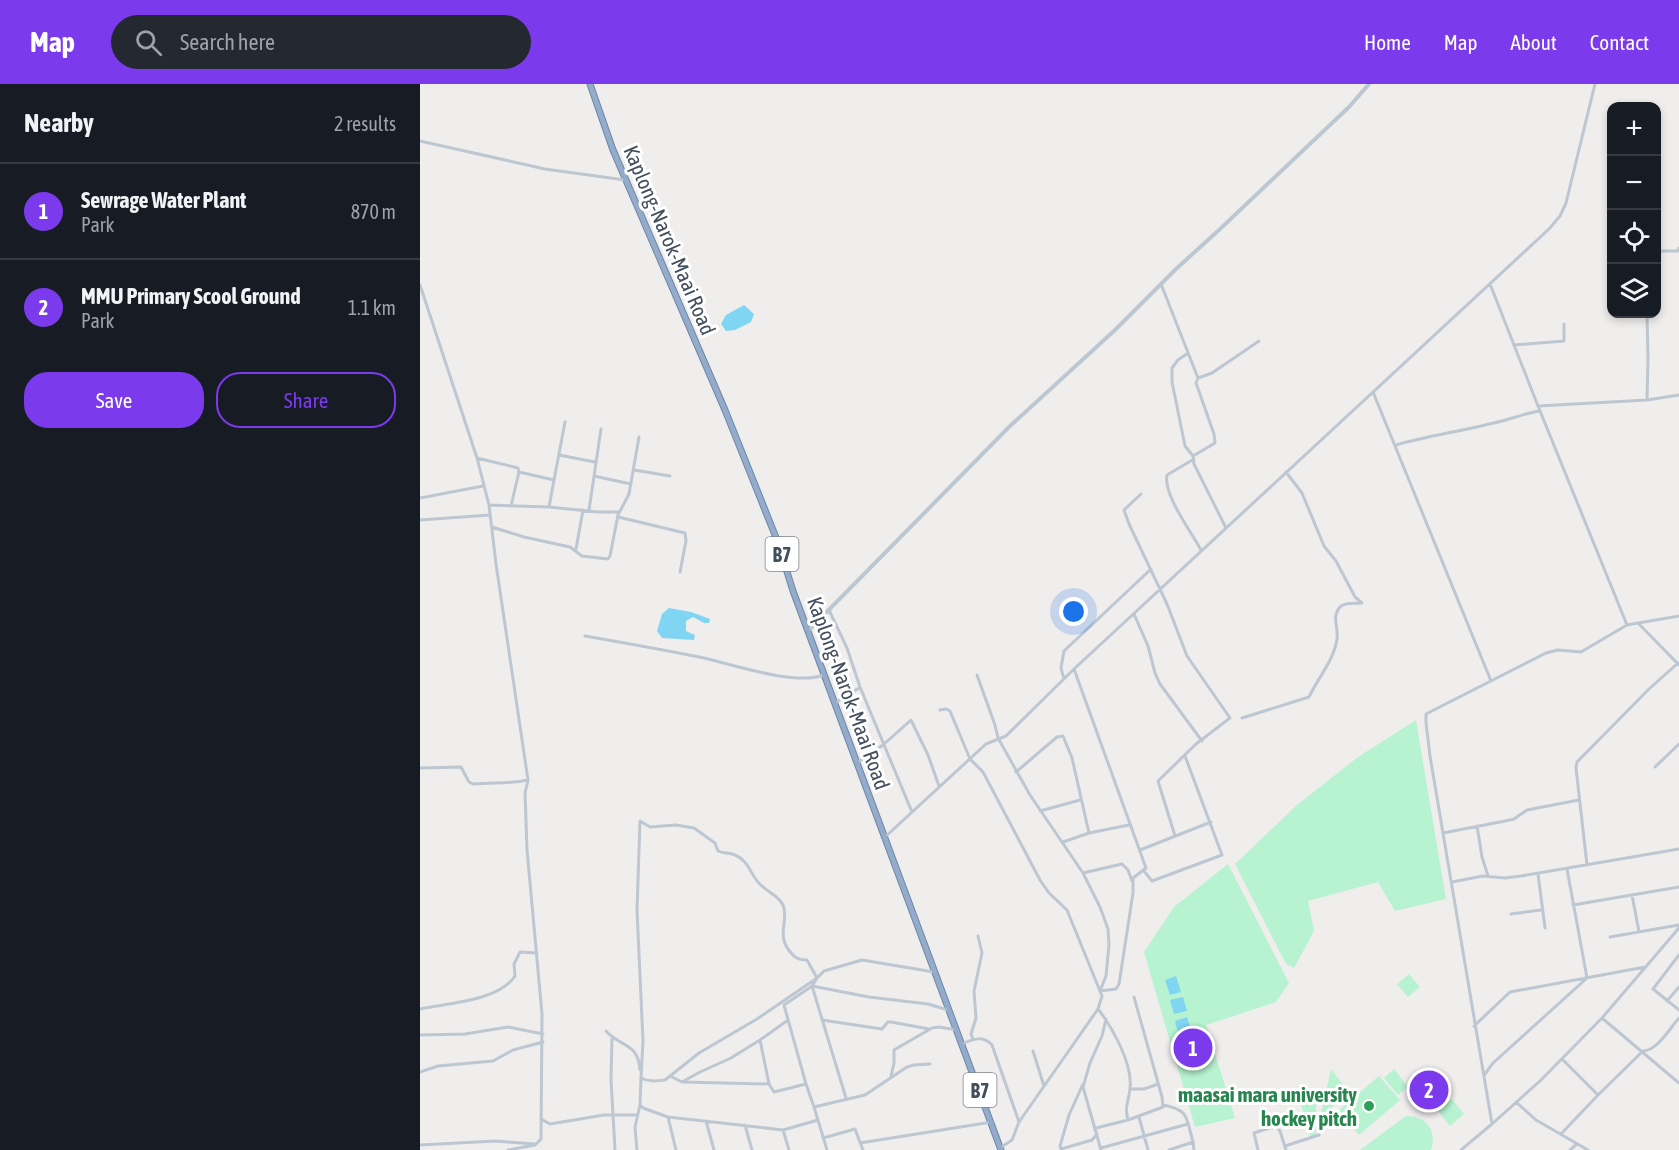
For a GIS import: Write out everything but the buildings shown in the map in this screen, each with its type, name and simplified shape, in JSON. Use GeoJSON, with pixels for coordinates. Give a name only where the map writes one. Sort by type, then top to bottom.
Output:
{"type":"FeatureCollection","features":[{"type":"Feature","properties":{"kind":"highway","name":"Kaplong-Narok-Maai Road"},"geometry":{"type":"LineString","coordinates":[[590,84],[606,134],[725,410],[777,540],[808,631],[1001,1149]]}},
{"type":"Feature","properties":{"kind":"street"},"geometry":{"type":"LineString","coordinates":[[808,631],[1009,427],[1115,330],[1341,115],[1369,84]]}},
{"type":"Feature","properties":{"kind":"street"},"geometry":{"type":"LineString","coordinates":[[885,837],[986,744],[1006,735],[1074,669],[1549,229],[1560,216],[1566,203],[1596,84]]}},
{"type":"Feature","properties":{"kind":"street"},"geometry":{"type":"LineString","coordinates":[[420,141],[545,169],[625,180]]}},
{"type":"Feature","properties":{"kind":"street"},"geometry":{"type":"LineString","coordinates":[[1661,251],[1678,251],[1679,248]]}},
{"type":"Feature","properties":{"kind":"street"},"geometry":{"type":"LineString","coordinates":[[1161,284],[1198,378],[1197,383],[1214,434],[1215,443],[1167,475],[1166,478],[1177,512],[1201,551]]}},
{"type":"Feature","properties":{"kind":"street"},"geometry":{"type":"LineString","coordinates":[[1490,284],[1628,625]]}},
{"type":"Feature","properties":{"kind":"street"},"geometry":{"type":"LineString","coordinates":[[420,285],[477,459],[489,505],[528,780],[525,793],[527,850],[543,1034],[541,1138],[538,1144]]}},
{"type":"Feature","properties":{"kind":"street"},"geometry":{"type":"LineString","coordinates":[[1647,318],[1647,400]]}},
{"type":"Feature","properties":{"kind":"street"},"geometry":{"type":"LineString","coordinates":[[1514,345],[1564,341],[1564,324]]}},
{"type":"Feature","properties":{"kind":"street"},"geometry":{"type":"LineString","coordinates":[[1198,378],[1212,373],[1259,341]]}},
{"type":"Feature","properties":{"kind":"street"},"geometry":{"type":"LineString","coordinates":[[1188,353],[1172,368],[1172,382],[1185,446],[1193,457],[1201,481],[1226,528]]}},
{"type":"Feature","properties":{"kind":"street"},"geometry":{"type":"LineString","coordinates":[[1373,392],[1491,681]]}},
{"type":"Feature","properties":{"kind":"street"},"geometry":{"type":"LineString","coordinates":[[1396,445],[1441,433],[1496,423],[1539,408],[1647,400],[1679,394]]}},
{"type":"Feature","properties":{"kind":"street"},"geometry":{"type":"LineString","coordinates":[[549,507],[565,422]]}},
{"type":"Feature","properties":{"kind":"street"},"geometry":{"type":"LineString","coordinates":[[588,510],[601,429]]}},
{"type":"Feature","properties":{"kind":"street"},"geometry":{"type":"LineString","coordinates":[[492,527],[570,547],[582,556],[604,560],[609,558],[619,512],[628,498],[639,437]]}},
{"type":"Feature","properties":{"kind":"street"},"geometry":{"type":"LineString","coordinates":[[558,454],[595,462]]}},
{"type":"Feature","properties":{"kind":"street"},"geometry":{"type":"LineString","coordinates":[[477,459],[515,466],[519,472],[554,480]]}},
{"type":"Feature","properties":{"kind":"street"},"geometry":{"type":"LineString","coordinates":[[634,470],[670,476]]}},
{"type":"Feature","properties":{"kind":"street"},"geometry":{"type":"LineString","coordinates":[[511,506],[519,472]]}},
{"type":"Feature","properties":{"kind":"street"},"geometry":{"type":"LineString","coordinates":[[1242,718],[1308,699],[1328,665],[1338,638],[1335,614],[1338,609],[1348,604],[1362,603],[1355,597],[1336,561],[1324,546],[1302,493],[1286,472]]}},
{"type":"Feature","properties":{"kind":"street"},"geometry":{"type":"LineString","coordinates":[[594,476],[631,484]]}},
{"type":"Feature","properties":{"kind":"street"},"geometry":{"type":"LineString","coordinates":[[420,498],[483,486]]}},
{"type":"Feature","properties":{"kind":"street"},"geometry":{"type":"LineString","coordinates":[[1141,494],[1124,510],[1161,588],[1187,656],[1230,718],[1161,775],[1158,781],[1174,836]]}},
{"type":"Feature","properties":{"kind":"street"},"geometry":{"type":"LineString","coordinates":[[489,505],[619,512]]}},
{"type":"Feature","properties":{"kind":"street"},"geometry":{"type":"LineString","coordinates":[[576,550],[583,510]]}},
{"type":"Feature","properties":{"kind":"street"},"geometry":{"type":"LineString","coordinates":[[420,520],[490,515]]}},
{"type":"Feature","properties":{"kind":"street"},"geometry":{"type":"LineString","coordinates":[[618,517],[685,533],[686,541],[680,572]]}},
{"type":"Feature","properties":{"kind":"street"},"geometry":{"type":"LineString","coordinates":[[1064,679],[1061,668],[1064,651],[1151,570]]}},
{"type":"Feature","properties":{"kind":"street"},"geometry":{"type":"LineString","coordinates":[[829,610],[847,648],[860,687],[912,812]]}},
{"type":"Feature","properties":{"kind":"street"},"geometry":{"type":"LineString","coordinates":[[1134,614],[1148,646],[1160,684],[1202,741]]}},
{"type":"Feature","properties":{"kind":"street"},"geometry":{"type":"LineString","coordinates":[[1492,1124],[1425,723],[1426,714],[1546,653],[1558,650],[1581,652],[1628,625],[1679,615]]}},
{"type":"Feature","properties":{"kind":"street"},"geometry":{"type":"LineString","coordinates":[[1587,865],[1577,762],[1649,689],[1678,664],[1638,623]]}},
{"type":"Feature","properties":{"kind":"street"},"geometry":{"type":"LineString","coordinates":[[585,636],[705,658],[769,673],[813,679],[824,674]]}},
{"type":"Feature","properties":{"kind":"street"},"geometry":{"type":"LineString","coordinates":[[1074,669],[1140,850],[1146,868],[1144,871]]}},
{"type":"Feature","properties":{"kind":"street"},"geometry":{"type":"LineString","coordinates":[[977,675],[998,738],[1016,772],[1083,873],[1100,907],[1108,929],[1109,945],[1106,976],[1100,991]]}},
{"type":"Feature","properties":{"kind":"street"},"geometry":{"type":"LineString","coordinates":[[836,703],[860,687]]}},
{"type":"Feature","properties":{"kind":"street"},"geometry":{"type":"LineString","coordinates":[[940,710],[951,711],[970,759],[983,772],[1040,880],[1048,893],[1067,910],[1102,996],[1098,1009],[1019,1122],[1012,1140],[1001,1149]]}},
{"type":"Feature","properties":{"kind":"street"},"geometry":{"type":"LineString","coordinates":[[858,763],[911,720],[928,755],[939,786]]}},
{"type":"Feature","properties":{"kind":"street"},"geometry":{"type":"LineString","coordinates":[[1016,772],[1057,737],[1063,736],[1072,758],[1089,833]]}},
{"type":"Feature","properties":{"kind":"street"},"geometry":{"type":"LineString","coordinates":[[1655,767],[1679,744]]}},
{"type":"Feature","properties":{"kind":"street"},"geometry":{"type":"LineString","coordinates":[[1144,871],[1152,881],[1222,855],[1185,756]]}},
{"type":"Feature","properties":{"kind":"street"},"geometry":{"type":"LineString","coordinates":[[420,768],[462,767],[469,782],[473,784],[502,781],[515,783],[528,780]]}},
{"type":"Feature","properties":{"kind":"street"},"geometry":{"type":"LineString","coordinates":[[1040,811],[1080,800]]}},
{"type":"Feature","properties":{"kind":"street"},"geometry":{"type":"LineString","coordinates":[[1443,833],[1514,819],[1531,809],[1580,800]]}},
{"type":"Feature","properties":{"kind":"street"},"geometry":{"type":"LineString","coordinates":[[637,1150],[635,1127],[640,1105],[643,1041],[637,910],[640,821],[650,827],[676,825],[694,828],[715,843],[718,851],[723,854],[736,855],[742,859],[752,870],[760,886],[774,894],[784,907],[783,942],[798,960],[807,960],[810,963],[817,978]]}},
{"type":"Feature","properties":{"kind":"street"},"geometry":{"type":"LineString","coordinates":[[1140,850],[1211,822]]}},
{"type":"Feature","properties":{"kind":"street"},"geometry":{"type":"LineString","coordinates":[[1063,842],[1089,833],[1129,825]]}},
{"type":"Feature","properties":{"kind":"street"},"geometry":{"type":"LineString","coordinates":[[1477,826],[1488,876]]}},
{"type":"Feature","properties":{"kind":"street"},"geometry":{"type":"LineString","coordinates":[[1452,882],[1488,876],[1505,878],[1538,874],[1679,849]]}},
{"type":"Feature","properties":{"kind":"street"},"geometry":{"type":"LineString","coordinates":[[1083,873],[1122,864],[1128,870],[1132,880],[1133,893],[1119,984],[1116,989],[1100,991]]}},
{"type":"Feature","properties":{"kind":"street"},"geometry":{"type":"LineString","coordinates":[[1567,869],[1587,978]]}},
{"type":"Feature","properties":{"kind":"street"},"geometry":{"type":"LineString","coordinates":[[1132,880],[1144,871]]}},
{"type":"Feature","properties":{"kind":"street"},"geometry":{"type":"LineString","coordinates":[[1538,874],[1545,928]]}},
{"type":"Feature","properties":{"kind":"street"},"geometry":{"type":"LineString","coordinates":[[1573,905],[1679,887]]}},
{"type":"Feature","properties":{"kind":"street"},"geometry":{"type":"LineString","coordinates":[[1632,895],[1639,932]]}},
{"type":"Feature","properties":{"kind":"street"},"geometry":{"type":"LineString","coordinates":[[1511,914],[1541,910]]}},
{"type":"Feature","properties":{"kind":"street"},"geometry":{"type":"LineString","coordinates":[[1610,937],[1679,926]]}},
{"type":"Feature","properties":{"kind":"street"},"geometry":{"type":"LineString","coordinates":[[1461,1150],[1562,1059],[1602,1018],[1648,966],[1679,926]]}},
{"type":"Feature","properties":{"kind":"street"},"geometry":{"type":"LineString","coordinates":[[973,1039],[971,1034],[975,1026],[976,1011],[974,991],[982,953],[978,936]]}},
{"type":"Feature","properties":{"kind":"street"},"geometry":{"type":"LineString","coordinates":[[420,1008],[459,1002],[499,991],[515,975],[514,964],[520,952],[537,953]]}},
{"type":"Feature","properties":{"kind":"street"},"geometry":{"type":"LineString","coordinates":[[1679,955],[1653,989],[1679,1010]]}},
{"type":"Feature","properties":{"kind":"street"},"geometry":{"type":"LineString","coordinates":[[641,1078],[648,1081],[665,1080],[699,1053],[757,1019],[831,967],[862,960],[934,972]]}},
{"type":"Feature","properties":{"kind":"street"},"geometry":{"type":"LineString","coordinates":[[1474,1026],[1510,992],[1637,970],[1648,966]]}},
{"type":"Feature","properties":{"kind":"street"},"geometry":{"type":"LineString","coordinates":[[817,978],[812,986],[784,1005],[826,1150]]}},
{"type":"Feature","properties":{"kind":"street"},"geometry":{"type":"LineString","coordinates":[[1484,1076],[1492,1063],[1587,978]]}},
{"type":"Feature","properties":{"kind":"street"},"geometry":{"type":"LineString","coordinates":[[812,986],[869,997],[928,1004],[948,1010]]}},
{"type":"Feature","properties":{"kind":"street"},"geometry":{"type":"LineString","coordinates":[[812,986],[846,1098]]}},
{"type":"Feature","properties":{"kind":"street"},"geometry":{"type":"LineString","coordinates":[[1667,1001],[1679,987]]}},
{"type":"Feature","properties":{"kind":"street"},"geometry":{"type":"LineString","coordinates":[[1134,997],[1163,1105]]}},
{"type":"Feature","properties":{"kind":"street"},"geometry":{"type":"LineString","coordinates":[[1098,1009],[1115,1032],[1123,1053],[1130,1089],[1125,1108],[1128,1120]]}},
{"type":"Feature","properties":{"kind":"street"},"geometry":{"type":"LineString","coordinates":[[1602,1018],[1679,1083]]}},
{"type":"Feature","properties":{"kind":"street"},"geometry":{"type":"LineString","coordinates":[[1561,1134],[1643,1051],[1651,1050],[1679,1018]]}},
{"type":"Feature","properties":{"kind":"street"},"geometry":{"type":"LineString","coordinates":[[1097,1134],[1092,1140],[1061,1149],[1069,1115],[1102,1036],[1106,1019]]}},
{"type":"Feature","properties":{"kind":"street"},"geometry":{"type":"LineString","coordinates":[[682,1082],[731,1058],[788,1020]]}},
{"type":"Feature","properties":{"kind":"street"},"geometry":{"type":"LineString","coordinates":[[821,1020],[873,1029],[882,1029],[891,1022],[929,1029]]}},
{"type":"Feature","properties":{"kind":"street"},"geometry":{"type":"LineString","coordinates":[[420,1035],[465,1034],[508,1027],[543,1034]]}},
{"type":"Feature","properties":{"kind":"street"},"geometry":{"type":"LineString","coordinates":[[891,1076],[894,1050],[929,1029],[939,1027],[957,1030]]}},
{"type":"Feature","properties":{"kind":"street"},"geometry":{"type":"LineString","coordinates":[[606,1031],[612,1038],[632,1048],[639,1060],[641,1078]]}},
{"type":"Feature","properties":{"kind":"street"},"geometry":{"type":"LineString","coordinates":[[612,1038],[611,1079],[615,1150]]}},
{"type":"Feature","properties":{"kind":"street"},"geometry":{"type":"LineString","coordinates":[[962,1044],[973,1039],[986,1039],[992,1045],[1019,1122]]}},
{"type":"Feature","properties":{"kind":"street"},"geometry":{"type":"LineString","coordinates":[[760,1040],[769,1084],[774,1092],[806,1084]]}},
{"type":"Feature","properties":{"kind":"street"},"geometry":{"type":"LineString","coordinates":[[420,1072],[438,1066],[464,1062],[493,1061],[513,1050],[543,1042]]}},
{"type":"Feature","properties":{"kind":"street"},"geometry":{"type":"LineString","coordinates":[[1033,1051],[1044,1086]]}},
{"type":"Feature","properties":{"kind":"street"},"geometry":{"type":"LineString","coordinates":[[1562,1059],[1598,1095]]}},
{"type":"Feature","properties":{"kind":"street"},"geometry":{"type":"LineString","coordinates":[[813,1107],[865,1095],[891,1076],[914,1065],[930,1064]]}},
{"type":"Feature","properties":{"kind":"street"},"geometry":{"type":"LineString","coordinates":[[670,1076],[682,1082],[769,1084]]}},
{"type":"Feature","properties":{"kind":"street"},"geometry":{"type":"LineString","coordinates":[[1084,1082],[1101,1149],[1188,1124]]}},
{"type":"Feature","properties":{"kind":"street"},"geometry":{"type":"LineString","coordinates":[[1130,1089],[1144,1089],[1158,1084]]}},
{"type":"Feature","properties":{"kind":"street"},"geometry":{"type":"LineString","coordinates":[[1516,1102],[1536,1120],[1588,1150]]}},
{"type":"Feature","properties":{"kind":"street"},"geometry":{"type":"LineString","coordinates":[[640,1105],[668,1117],[783,1130],[818,1120]]}},
{"type":"Feature","properties":{"kind":"street"},"geometry":{"type":"LineString","coordinates":[[1096,1128],[1128,1120],[1161,1108],[1163,1105],[1177,1107],[1181,1109],[1188,1124],[1194,1150]]}},
{"type":"Feature","properties":{"kind":"street"},"geometry":{"type":"LineString","coordinates":[[541,1119],[550,1124],[614,1115],[636,1115]]}},
{"type":"Feature","properties":{"kind":"street"},"geometry":{"type":"LineString","coordinates":[[1138,1116],[1148,1150]]}},
{"type":"Feature","properties":{"kind":"street"},"geometry":{"type":"LineString","coordinates":[[668,1117],[676,1150]]}},
{"type":"Feature","properties":{"kind":"street"},"geometry":{"type":"LineString","coordinates":[[706,1122],[714,1150]]}},
{"type":"Feature","properties":{"kind":"street"},"geometry":{"type":"LineString","coordinates":[[860,1143],[992,1122]]}},
{"type":"Feature","properties":{"kind":"street"},"geometry":{"type":"LineString","coordinates":[[745,1125],[752,1150]]}},
{"type":"Feature","properties":{"kind":"street"},"geometry":{"type":"LineString","coordinates":[[1258,1150],[1254,1133],[1276,1126],[1279,1128],[1286,1148],[1319,1135]]}},
{"type":"Feature","properties":{"kind":"street"},"geometry":{"type":"LineString","coordinates":[[823,1138],[855,1129],[863,1150]]}},
{"type":"Feature","properties":{"kind":"street"},"geometry":{"type":"LineString","coordinates":[[783,1130],[789,1150]]}},
{"type":"Feature","properties":{"kind":"street"},"geometry":{"type":"LineString","coordinates":[[420,1145],[495,1142],[538,1144]]}},
{"type":"Feature","properties":{"kind":"street"},"geometry":{"type":"LineString","coordinates":[[1169,1150],[1193,1142]]}},
{"type":"Feature","properties":{"kind":"street"},"geometry":{"type":"LineString","coordinates":[[508,1150],[538,1144]]}},
{"type":"Feature","properties":{"kind":"street"},"geometry":{"type":"LineString","coordinates":[[1570,1150],[1577,1144]]}},
{"type":"Feature","properties":{"kind":"green space"},"geometry":{"type":"Polygon","coordinates":[[[1416,720],[1446,899],[1395,911],[1378,882],[1308,901],[1314,931],[1294,968],[1286,964],[1235,864],[1297,805],[1358,757],[1416,720]]]}},
{"type":"Feature","properties":{"kind":"green space"},"geometry":{"type":"Polygon","coordinates":[[[1228,864],[1289,983],[1276,1002],[1206,1025],[1235,1118],[1195,1127],[1144,952],[1174,907],[1228,864]]]}},
{"type":"Feature","properties":{"kind":"green space"},"geometry":{"type":"Polygon","coordinates":[[[1409,974],[1420,987],[1408,997],[1397,984],[1409,974]]]}},
{"type":"Feature","properties":{"kind":"green space"},"geometry":{"type":"Polygon","coordinates":[[[1331,1069],[1345,1087],[1340,1099],[1324,1114],[1321,1113],[1331,1069]]]}},
{"type":"Feature","properties":{"kind":"green space"},"geometry":{"type":"Polygon","coordinates":[[[1394,1069],[1408,1087],[1398,1095],[1384,1078],[1394,1069]]]}},
{"type":"Feature","properties":{"kind":"green space"},"geometry":{"type":"Polygon","coordinates":[[[1430,1073],[1445,1092],[1428,1106],[1412,1088],[1430,1073]]]}},
{"type":"Feature","properties":{"kind":"green space","name":"maasai mara university hockey pitch"},"geometry":{"type":"Polygon","coordinates":[[[1379,1076],[1400,1100],[1359,1135],[1338,1111],[1379,1076]]]}},
{"type":"Feature","properties":{"kind":"green space"},"geometry":{"type":"Polygon","coordinates":[[[1319,1095],[1316,1105],[1316,1135],[1310,1137],[1300,1100],[1319,1095]]]}},
{"type":"Feature","properties":{"kind":"green space"},"geometry":{"type":"Polygon","coordinates":[[[1452,1099],[1464,1114],[1450,1126],[1438,1111],[1452,1099]]]}},
{"type":"Feature","properties":{"kind":"green space"},"geometry":{"type":"Polygon","coordinates":[[[1406,1116],[1420,1118],[1429,1126],[1433,1136],[1431,1150],[1360,1150],[1406,1116]]]}},
{"type":"Feature","properties":{"kind":"water"},"geometry":{"type":"Polygon","coordinates":[[[744,305],[754,314],[751,322],[735,330],[726,331],[721,324],[726,315],[744,305]]]}},
{"type":"Feature","properties":{"kind":"water"},"geometry":{"type":"Polygon","coordinates":[[[669,608],[691,612],[710,619],[709,623],[693,617],[686,621],[686,631],[695,635],[694,640],[662,638],[657,631],[662,614],[669,608]]]}},
{"type":"Feature","properties":{"kind":"water"},"geometry":{"type":"Polygon","coordinates":[[[1176,976],[1181,992],[1170,995],[1165,980],[1176,976]]]}},
{"type":"Feature","properties":{"kind":"water"},"geometry":{"type":"Polygon","coordinates":[[[1183,997],[1187,1011],[1174,1014],[1170,1000],[1183,997]]]}},
{"type":"Feature","properties":{"kind":"water"},"geometry":{"type":"Polygon","coordinates":[[[1187,1017],[1196,1046],[1183,1050],[1175,1021],[1187,1017]]]}},
{"type":"Feature","properties":{"kind":"place","name":"Sewrage Water Plant"},"geometry":{"type":"Point","coordinates":[1193,1048]}},
{"type":"Feature","properties":{"kind":"place","name":"MMU Primary Scool Ground"},"geometry":{"type":"Point","coordinates":[1429,1090]}},
{"type":"Feature","properties":{"kind":"place","name":"maasai mara university hockey pitch"},"geometry":{"type":"Point","coordinates":[1369,1106]}}]}
